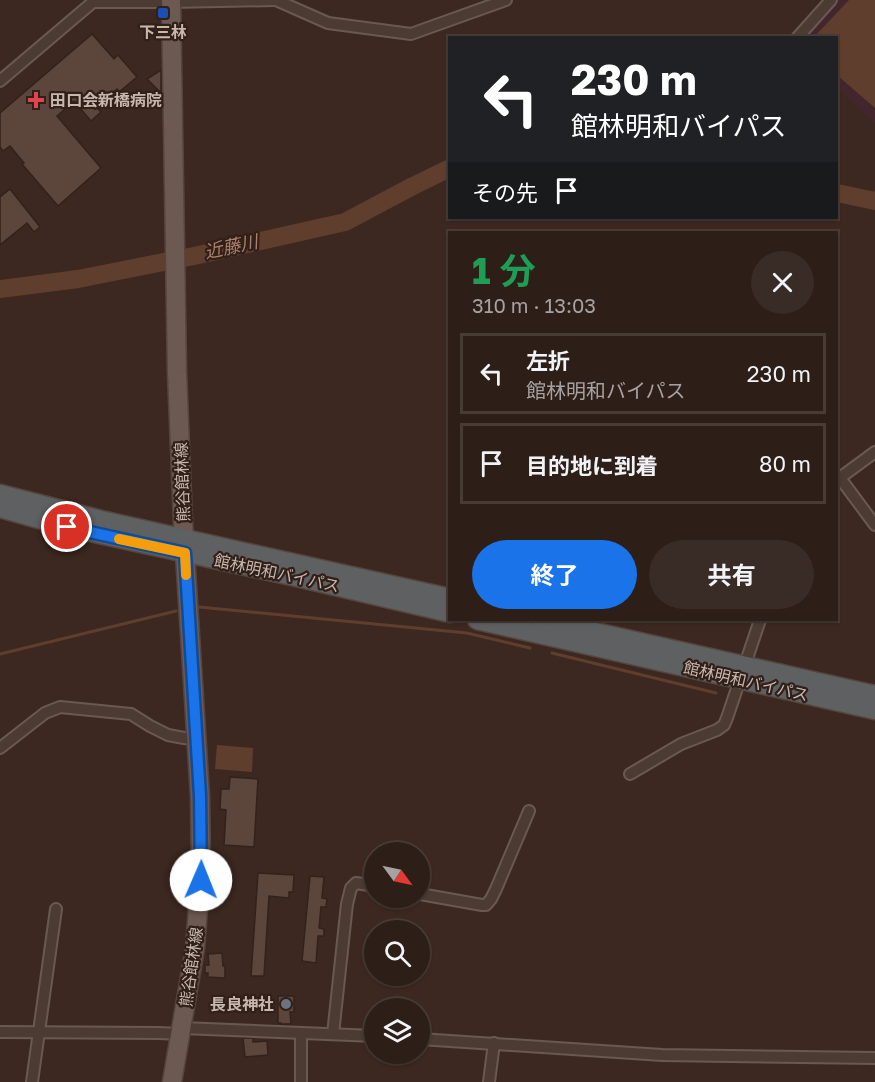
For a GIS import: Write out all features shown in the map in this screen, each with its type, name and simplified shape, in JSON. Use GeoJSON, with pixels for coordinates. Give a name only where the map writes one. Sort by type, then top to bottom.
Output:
{"type":"FeatureCollection","features":[{"type":"Feature","properties":{"kind":"highway","name":"館林明和バイパス"},"geometry":{"type":"LineString","coordinates":[[0,494],[101,520],[292,576],[448,613]]}},
{"type":"Feature","properties":{"kind":"highway","name":"館林明和バイパス"},"geometry":{"type":"LineString","coordinates":[[0,508],[67,527],[185,546],[448,598]]}},
{"type":"Feature","properties":{"kind":"highway","name":"館林明和バイパス"},"geometry":{"type":"LineString","coordinates":[[482,621],[742,672],[875,695]]}},
{"type":"Feature","properties":{"kind":"highway","name":"館林明和バイパス"},"geometry":{"type":"LineString","coordinates":[[546,621],[742,672],[875,710]]}},
{"type":"Feature","properties":{"kind":"main road","name":"熊谷館林線"},"geometry":{"type":"LineString","coordinates":[[171,1],[177,372],[201,821],[200,897],[195,948],[172,1082]]}},
{"type":"Feature","properties":{"kind":"street"},"geometry":{"type":"LineString","coordinates":[[0,81],[93,2],[275,0],[328,23],[411,34],[506,0]]}},
{"type":"Feature","properties":{"kind":"street"},"geometry":{"type":"LineString","coordinates":[[799,36],[831,0]]}},
{"type":"Feature","properties":{"kind":"street"},"geometry":{"type":"LineString","coordinates":[[875,452],[838,479],[875,525]]}},
{"type":"Feature","properties":{"kind":"street"},"geometry":{"type":"LineString","coordinates":[[630,774],[681,744],[717,730],[724,724],[760,621]]}},
{"type":"Feature","properties":{"kind":"street"},"geometry":{"type":"LineString","coordinates":[[0,748],[45,713],[60,706],[131,714],[168,735],[196,739]]}},
{"type":"Feature","properties":{"kind":"street"},"geometry":{"type":"LineString","coordinates":[[430,896],[486,905],[496,889],[529,811]]}},
{"type":"Feature","properties":{"kind":"street"},"geometry":{"type":"LineString","coordinates":[[333,1034],[347,904],[351,888],[356,883],[364,884]]}},
{"type":"Feature","properties":{"kind":"street"},"geometry":{"type":"LineString","coordinates":[[32,1082],[56,909]]}},
{"type":"Feature","properties":{"kind":"street"},"geometry":{"type":"LineString","coordinates":[[0,1032],[147,1033],[181,1031],[364,1035]]}},
{"type":"Feature","properties":{"kind":"street"},"geometry":{"type":"LineString","coordinates":[[301,1033],[301,1082]]}},
{"type":"Feature","properties":{"kind":"street"},"geometry":{"type":"LineString","coordinates":[[430,1040],[662,1055],[875,1058]]}},
{"type":"Feature","properties":{"kind":"street"},"geometry":{"type":"LineString","coordinates":[[489,1082],[494,1043]]}},
{"type":"Feature","properties":{"kind":"shaded area"},"geometry":{"type":"Polygon","coordinates":[[[836,0],[875,0],[875,123],[838,89],[838,36],[804,36],[836,0]]]}},
{"type":"Feature","properties":{"kind":"shaded area"},"geometry":{"type":"Polygon","coordinates":[[[849,0],[875,0],[875,108],[838,76],[838,36],[815,36],[849,0]]]}},
{"type":"Feature","properties":{"kind":"shaded area"},"geometry":{"type":"Polygon","coordinates":[[[217,745],[253,748],[252,772],[215,769],[217,745]]]}},
{"type":"Feature","properties":{"kind":"building"},"geometry":{"type":"Polygon","coordinates":[[[92,34],[114,59],[118,55],[137,77],[119,92],[117,89],[96,107],[101,112],[91,121],[74,101],[57,116],[101,168],[58,206],[22,164],[24,163],[10,146],[3,151],[0,147],[0,113],[92,34]]]}},
{"type":"Feature","properties":{"kind":"building"},"geometry":{"type":"Polygon","coordinates":[[[161,70],[161,93],[147,79],[161,70]]]}},
{"type":"Feature","properties":{"kind":"building"},"geometry":{"type":"Polygon","coordinates":[[[10,189],[40,227],[34,232],[27,223],[0,245],[0,197],[10,189]]]}},
{"type":"Feature","properties":{"kind":"building"},"geometry":{"type":"Polygon","coordinates":[[[230,777],[258,779],[254,847],[224,845],[226,810],[220,809],[221,789],[229,789],[230,777]]]}},
{"type":"Feature","properties":{"kind":"building"},"geometry":{"type":"Polygon","coordinates":[[[258,873],[294,875],[293,892],[289,892],[289,898],[269,896],[264,976],[251,976],[258,873]]]}},
{"type":"Feature","properties":{"kind":"building"},"geometry":{"type":"Polygon","coordinates":[[[310,876],[324,877],[322,898],[327,899],[326,907],[321,907],[319,928],[324,929],[324,936],[318,936],[316,963],[302,961],[310,876]]]}},
{"type":"Feature","properties":{"kind":"building"},"geometry":{"type":"Polygon","coordinates":[[[222,953],[225,978],[208,977],[208,973],[205,973],[205,965],[209,965],[208,954],[222,953]]]}},
{"type":"Feature","properties":{"kind":"building","name":"長良神社"},"geometry":{"type":"Polygon","coordinates":[[[278,996],[294,996],[294,1012],[290,1012],[291,1024],[278,1023],[278,996]]]}},
{"type":"Feature","properties":{"kind":"building"},"geometry":{"type":"Polygon","coordinates":[[[243,1038],[253,1038],[253,1042],[267,1041],[268,1055],[245,1057],[243,1038]]]}},
{"type":"Feature","properties":{"kind":"waterway","name":"近藤川"},"geometry":{"type":"LineString","coordinates":[[0,289],[78,279],[345,222],[448,169]]}},
{"type":"Feature","properties":{"kind":"waterway","name":"近藤川"},"geometry":{"type":"LineString","coordinates":[[838,193],[875,201]]}},
{"type":"Feature","properties":{"kind":"waterway"},"geometry":{"type":"LineString","coordinates":[[199,607],[467,633],[530,648]]}},
{"type":"Feature","properties":{"kind":"waterway"},"geometry":{"type":"LineString","coordinates":[[0,654],[176,611]]}},
{"type":"Feature","properties":{"kind":"waterway"},"geometry":{"type":"LineString","coordinates":[[552,653],[716,693]]}},
{"type":"Feature","properties":{"kind":"slow traffic"},"geometry":{"type":"LineString","coordinates":[[119,539],[185,553],[186,575]]}},
{"type":"Feature","properties":{"kind":"place","name":"下三林"},"geometry":{"type":"Point","coordinates":[163,13]}},
{"type":"Feature","properties":{"kind":"place","name":"田口会新橋病院"},"geometry":{"type":"Point","coordinates":[36,100]}},
{"type":"Feature","properties":{"kind":"place","name":"長良神社"},"geometry":{"type":"Point","coordinates":[286,1004]}},
{"type":"Feature","properties":{"kind":"route"},"geometry":{"type":"LineString","coordinates":[[67,527],[185,553],[200,796],[201,880]]}}]}
